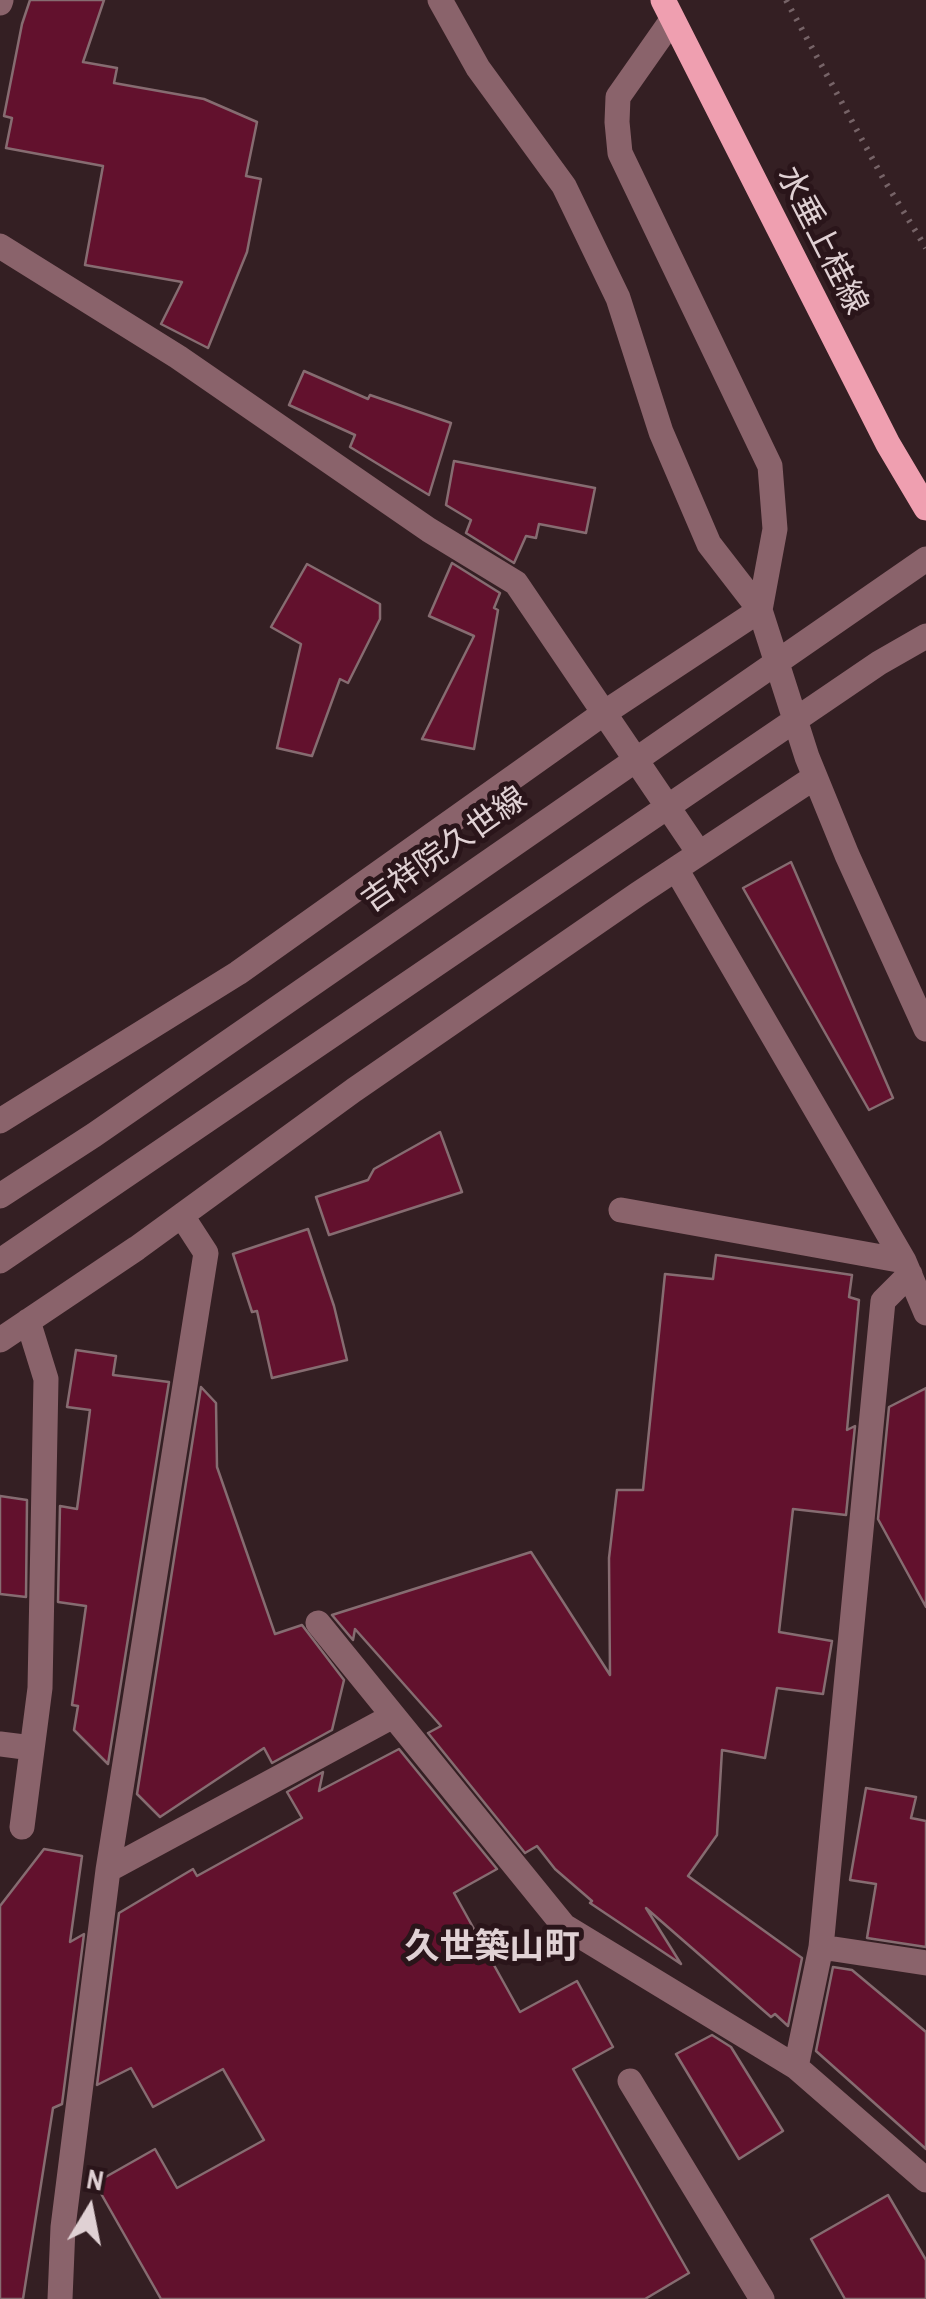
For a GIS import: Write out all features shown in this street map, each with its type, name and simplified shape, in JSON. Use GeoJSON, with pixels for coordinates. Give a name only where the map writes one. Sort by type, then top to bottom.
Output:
{"type":"FeatureCollection","features":[{"type":"Feature","properties":{"kind":"main road","name":"水垂上桂線"},"geometry":{"type":"LineString","coordinates":[[667,10],[888,444],[926,508]]}},
{"type":"Feature","properties":{"kind":"street"},"geometry":{"type":"LineString","coordinates":[[440,0],[478,68],[564,186],[618,298],[661,432],[709,544],[760,610],[815,777],[846,855],[926,1029]]}},
{"type":"Feature","properties":{"kind":"street"},"geometry":{"type":"LineString","coordinates":[[0,1121],[238,973],[604,713],[760,610],[775,530],[770,466],[620,153],[618,97],[667,10]]}},
{"type":"Feature","properties":{"kind":"street"},"geometry":{"type":"LineString","coordinates":[[0,246],[178,356],[429,530],[516,583],[699,853]]}},
{"type":"Feature","properties":{"kind":"street","name":"吉祥院久世線"},"geometry":{"type":"LineString","coordinates":[[0,1196],[926,559]]}},
{"type":"Feature","properties":{"kind":"street"},"geometry":{"type":"LineString","coordinates":[[0,1261],[879,663],[926,636]]}},
{"type":"Feature","properties":{"kind":"street"},"geometry":{"type":"LineString","coordinates":[[0,1340],[182,1216],[354,1090],[815,777]]}},
{"type":"Feature","properties":{"kind":"street"},"geometry":{"type":"LineString","coordinates":[[676,868],[907,1268],[926,1313]]}},
{"type":"Feature","properties":{"kind":"street"},"geometry":{"type":"LineString","coordinates":[[621,1210],[907,1268]]}},
{"type":"Feature","properties":{"kind":"street"},"geometry":{"type":"LineString","coordinates":[[60,2299],[63,2227],[108,1870],[206,1253],[182,1216]]}},
{"type":"Feature","properties":{"kind":"street"},"geometry":{"type":"LineString","coordinates":[[796,2068],[821,1947],[884,1301],[907,1268]]}},
{"type":"Feature","properties":{"kind":"street"},"geometry":{"type":"LineString","coordinates":[[22,1827],[40,1688],[46,1379],[28,1321]]}},
{"type":"Feature","properties":{"kind":"street"},"geometry":{"type":"LineString","coordinates":[[318,1624],[564,1926],[796,2068],[926,2180]]}},
{"type":"Feature","properties":{"kind":"street"},"geometry":{"type":"LineString","coordinates":[[108,1870],[393,1716]]}},
{"type":"Feature","properties":{"kind":"street"},"geometry":{"type":"LineString","coordinates":[[0,1744],[32,1748]]}},
{"type":"Feature","properties":{"kind":"street"},"geometry":{"type":"LineString","coordinates":[[821,1947],[926,1963]]}},
{"type":"Feature","properties":{"kind":"street"},"geometry":{"type":"LineString","coordinates":[[630,2082],[762,2299]]}},
{"type":"Feature","properties":{"kind":"path"},"geometry":{"type":"LineString","coordinates":[[786,0],[884,180],[926,248]]}},
{"type":"Feature","properties":{"kind":"building"},"geometry":{"type":"Polygon","coordinates":[[[30,0],[104,0],[83,62],[117,68],[114,83],[204,99],[257,122],[246,176],[261,179],[247,252],[208,348],[161,324],[182,282],[85,265],[103,166],[6,148],[12,118],[4,116],[30,0]]]}},
{"type":"Feature","properties":{"kind":"building"},"geometry":{"type":"Polygon","coordinates":[[[304,371],[368,399],[370,395],[451,423],[429,495],[350,447],[355,435],[289,405],[304,371]]]}},
{"type":"Feature","properties":{"kind":"building"},"geometry":{"type":"Polygon","coordinates":[[[454,461],[595,488],[586,533],[539,524],[536,538],[526,536],[514,563],[466,533],[471,520],[446,505],[454,461]]]}},
{"type":"Feature","properties":{"kind":"building"},"geometry":{"type":"Polygon","coordinates":[[[452,563],[500,593],[494,608],[498,610],[474,749],[422,739],[474,636],[429,616],[452,563]]]}},
{"type":"Feature","properties":{"kind":"building"},"geometry":{"type":"Polygon","coordinates":[[[307,564],[380,604],[380,619],[348,683],[340,679],[312,756],[277,748],[301,644],[271,627],[307,564]]]}},
{"type":"Feature","properties":{"kind":"building"},"geometry":{"type":"Polygon","coordinates":[[[791,862],[893,1098],[869,1110],[743,888],[791,862]]]}},
{"type":"Feature","properties":{"kind":"building"},"geometry":{"type":"Polygon","coordinates":[[[440,1132],[462,1192],[329,1235],[316,1197],[368,1180],[374,1169],[440,1132]]]}},
{"type":"Feature","properties":{"kind":"building"},"geometry":{"type":"Polygon","coordinates":[[[308,1229],[347,1360],[272,1378],[257,1311],[252,1312],[233,1254],[308,1229]]]}},
{"type":"Feature","properties":{"kind":"building"},"geometry":{"type":"Polygon","coordinates":[[[716,1255],[852,1275],[849,1297],[859,1300],[847,1430],[855,1426],[846,1515],[793,1509],[779,1632],[832,1641],[823,1694],[777,1688],[765,1758],[722,1750],[717,1835],[688,1876],[802,1958],[788,2026],[775,2014],[771,2017],[646,1908],[681,1964],[590,1903],[537,1846],[525,1853],[428,1733],[441,1726],[355,1629],[353,1640],[332,1615],[531,1552],[610,1675],[609,1558],[617,1490],[643,1490],[665,1274],[713,1279],[716,1255]]]}},
{"type":"Feature","properties":{"kind":"building"},"geometry":{"type":"Polygon","coordinates":[[[76,1350],[116,1356],[113,1375],[169,1382],[108,1764],[74,1730],[78,1706],[72,1705],[86,1606],[58,1602],[60,1506],[77,1509],[90,1410],[67,1407],[76,1350]]]}},
{"type":"Feature","properties":{"kind":"building"},"geometry":{"type":"Polygon","coordinates":[[[201,1387],[216,1403],[217,1467],[275,1634],[302,1625],[344,1680],[332,1730],[272,1763],[264,1748],[160,1817],[137,1794],[201,1387]]]}},
{"type":"Feature","properties":{"kind":"building"},"geometry":{"type":"Polygon","coordinates":[[[926,1388],[926,1607],[878,1519],[889,1407],[926,1388]]]}},
{"type":"Feature","properties":{"kind":"building"},"geometry":{"type":"Polygon","coordinates":[[[0,1496],[27,1500],[26,1597],[0,1594],[0,1496]]]}},
{"type":"Feature","properties":{"kind":"building"},"geometry":{"type":"Polygon","coordinates":[[[399,1749],[497,1869],[454,1893],[520,2012],[577,1981],[613,2047],[573,2069],[689,2273],[645,2299],[161,2299],[95,2183],[155,2149],[177,2188],[264,2140],[223,2069],[153,2107],[131,2068],[97,2085],[119,1913],[193,1869],[197,1876],[302,1818],[287,1792],[323,1772],[319,1791],[399,1749]]]}},
{"type":"Feature","properties":{"kind":"building"},"geometry":{"type":"Polygon","coordinates":[[[866,1788],[916,1797],[911,1818],[926,1821],[926,1947],[867,1938],[876,1884],[850,1880],[866,1788]]]}},
{"type":"Feature","properties":{"kind":"building"},"geometry":{"type":"Polygon","coordinates":[[[44,1849],[82,1856],[70,1942],[84,1934],[62,2104],[53,2108],[23,2299],[0,2299],[0,1906],[44,1849]]]}},
{"type":"Feature","properties":{"kind":"building"},"geometry":{"type":"Polygon","coordinates":[[[833,1967],[852,1970],[926,2032],[926,2149],[816,2051],[833,1967]]]}},
{"type":"Feature","properties":{"kind":"building"},"geometry":{"type":"Polygon","coordinates":[[[712,2035],[731,2047],[783,2131],[739,2159],[676,2054],[712,2035]]]}},
{"type":"Feature","properties":{"kind":"building"},"geometry":{"type":"Polygon","coordinates":[[[888,2195],[926,2260],[926,2299],[845,2299],[811,2239],[888,2195]]]}},
{"type":"Feature","properties":{"kind":"district","name":"久世築山町"},"geometry":{"type":"Point","coordinates":[492,1949]}}]}
